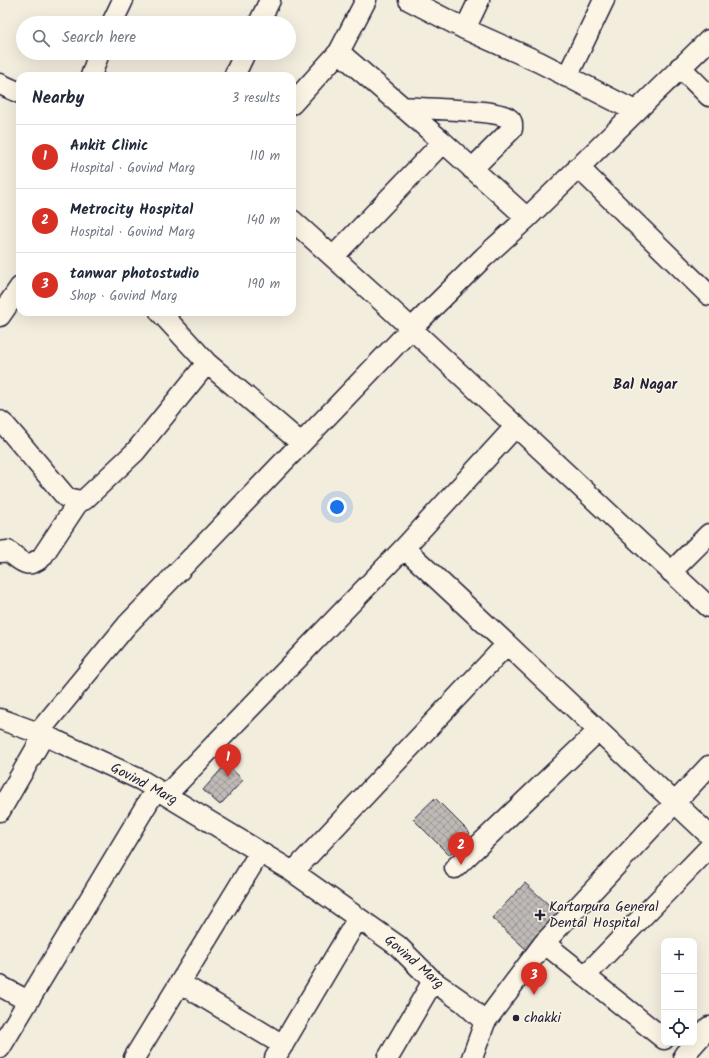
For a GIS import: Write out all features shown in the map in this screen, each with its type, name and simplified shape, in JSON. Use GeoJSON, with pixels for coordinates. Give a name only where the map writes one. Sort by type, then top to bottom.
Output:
{"type":"FeatureCollection","features":[{"type":"Feature","properties":{"kind":"street"},"geometry":{"type":"LineString","coordinates":[[115,16],[123,0]]}},
{"type":"Feature","properties":{"kind":"street"},"geometry":{"type":"LineString","coordinates":[[262,16],[270,0]]}},
{"type":"Feature","properties":{"kind":"street"},"geometry":{"type":"LineString","coordinates":[[296,100],[339,52],[366,0]]}},
{"type":"Feature","properties":{"kind":"street"},"geometry":{"type":"LineString","coordinates":[[409,0],[635,111]]}},
{"type":"Feature","properties":{"kind":"street"},"geometry":{"type":"LineString","coordinates":[[465,28],[479,0]]}},
{"type":"Feature","properties":{"kind":"street"},"geometry":{"type":"LineString","coordinates":[[567,77],[604,0]]}},
{"type":"Feature","properties":{"kind":"street"},"geometry":{"type":"LineString","coordinates":[[0,811],[41,734],[127,626],[411,329],[709,40]]}},
{"type":"Feature","properties":{"kind":"street"},"geometry":{"type":"LineString","coordinates":[[339,52],[443,142],[472,170],[527,218]]}},
{"type":"Feature","properties":{"kind":"street"},"geometry":{"type":"LineString","coordinates":[[92,72],[97,60]]}},
{"type":"Feature","properties":{"kind":"street"},"geometry":{"type":"LineString","coordinates":[[236,72],[242,60]]}},
{"type":"Feature","properties":{"kind":"street"},"geometry":{"type":"LineString","coordinates":[[680,67],[709,96]]}},
{"type":"Feature","properties":{"kind":"street"},"geometry":{"type":"LineString","coordinates":[[402,107],[485,112],[505,116],[510,119],[512,129],[472,170]]}},
{"type":"Feature","properties":{"kind":"street"},"geometry":{"type":"LineString","coordinates":[[333,257],[443,142]]}},
{"type":"Feature","properties":{"kind":"street"},"geometry":{"type":"LineString","coordinates":[[578,167],[709,295]]}},
{"type":"Feature","properties":{"kind":"street"},"geometry":{"type":"LineString","coordinates":[[296,224],[709,607]]}},
{"type":"Feature","properties":{"kind":"street"},"geometry":{"type":"LineString","coordinates":[[0,316],[16,293]]}},
{"type":"Feature","properties":{"kind":"street"},"geometry":{"type":"LineString","coordinates":[[164,316],[207,363],[301,443]]}},
{"type":"Feature","properties":{"kind":"street"},"geometry":{"type":"LineString","coordinates":[[0,421],[66,497],[79,501],[84,500],[135,452],[207,363]]}},
{"type":"Feature","properties":{"kind":"street"},"geometry":{"type":"LineString","coordinates":[[0,1048],[28,1001],[161,792],[404,548],[515,427]]}},
{"type":"Feature","properties":{"kind":"street"},"geometry":{"type":"LineString","coordinates":[[0,552],[8,551],[26,564],[34,564],[42,557],[79,501]]}},
{"type":"Feature","properties":{"kind":"street"},"geometry":{"type":"LineString","coordinates":[[672,572],[709,534]]}},
{"type":"Feature","properties":{"kind":"street"},"geometry":{"type":"LineString","coordinates":[[404,548],[709,835]]}},
{"type":"Feature","properties":{"kind":"street"},"geometry":{"type":"LineString","coordinates":[[293,872],[507,644]]}},
{"type":"Feature","properties":{"kind":"street","name":"Govind Marg"},"geometry":{"type":"LineString","coordinates":[[0,719],[41,734],[141,780],[293,872],[398,946],[433,981],[463,1002],[485,1022]]}},
{"type":"Feature","properties":{"kind":"street"},"geometry":{"type":"LineString","coordinates":[[455,868],[598,731]]}},
{"type":"Feature","properties":{"kind":"street"},"geometry":{"type":"LineString","coordinates":[[472,1058],[485,1022],[544,943],[709,766]]}},
{"type":"Feature","properties":{"kind":"street"},"geometry":{"type":"LineString","coordinates":[[586,976],[709,848]]}},
{"type":"Feature","properties":{"kind":"street"},"geometry":{"type":"LineString","coordinates":[[134,1058],[260,852]]}},
{"type":"Feature","properties":{"kind":"street"},"geometry":{"type":"LineString","coordinates":[[180,983],[279,1052],[358,918]]}},
{"type":"Feature","properties":{"kind":"street"},"geometry":{"type":"LineString","coordinates":[[544,943],[661,1037]]}},
{"type":"Feature","properties":{"kind":"street"},"geometry":{"type":"LineString","coordinates":[[388,1058],[433,981]]}},
{"type":"Feature","properties":{"kind":"street"},"geometry":{"type":"LineString","coordinates":[[0,986],[28,1001]]}},
{"type":"Feature","properties":{"kind":"street"},"geometry":{"type":"LineString","coordinates":[[680,1052],[709,1027]]}},
{"type":"Feature","properties":{"kind":"building"},"geometry":{"type":"Polygon","coordinates":[[[226,764],[243,780],[220,805],[203,790],[226,764]]]}},
{"type":"Feature","properties":{"kind":"building"},"geometry":{"type":"Polygon","coordinates":[[[435,798],[470,833],[449,855],[413,819],[435,798]]]}},
{"type":"Feature","properties":{"kind":"building"},"geometry":{"type":"Polygon","coordinates":[[[525,883],[561,916],[529,952],[492,918],[525,883]]]}},
{"type":"Feature","properties":{"kind":"place","name":"Ankit Clinic"},"geometry":{"type":"Point","coordinates":[228,777]}},
{"type":"Feature","properties":{"kind":"place","name":"Metrocity Hospital"},"geometry":{"type":"Point","coordinates":[461,865]}},
{"type":"Feature","properties":{"kind":"place","name":"Kartarpura General Dental Hospital"},"geometry":{"type":"Point","coordinates":[540,915]}},
{"type":"Feature","properties":{"kind":"place","name":"tanwar photostudio"},"geometry":{"type":"Point","coordinates":[534,995]}},
{"type":"Feature","properties":{"kind":"place","name":"chakki"},"geometry":{"type":"Point","coordinates":[516,1018]}},
{"type":"Feature","properties":{"kind":"district","name":"Bal Nagar"},"geometry":{"type":"Point","coordinates":[645,385]}}]}
